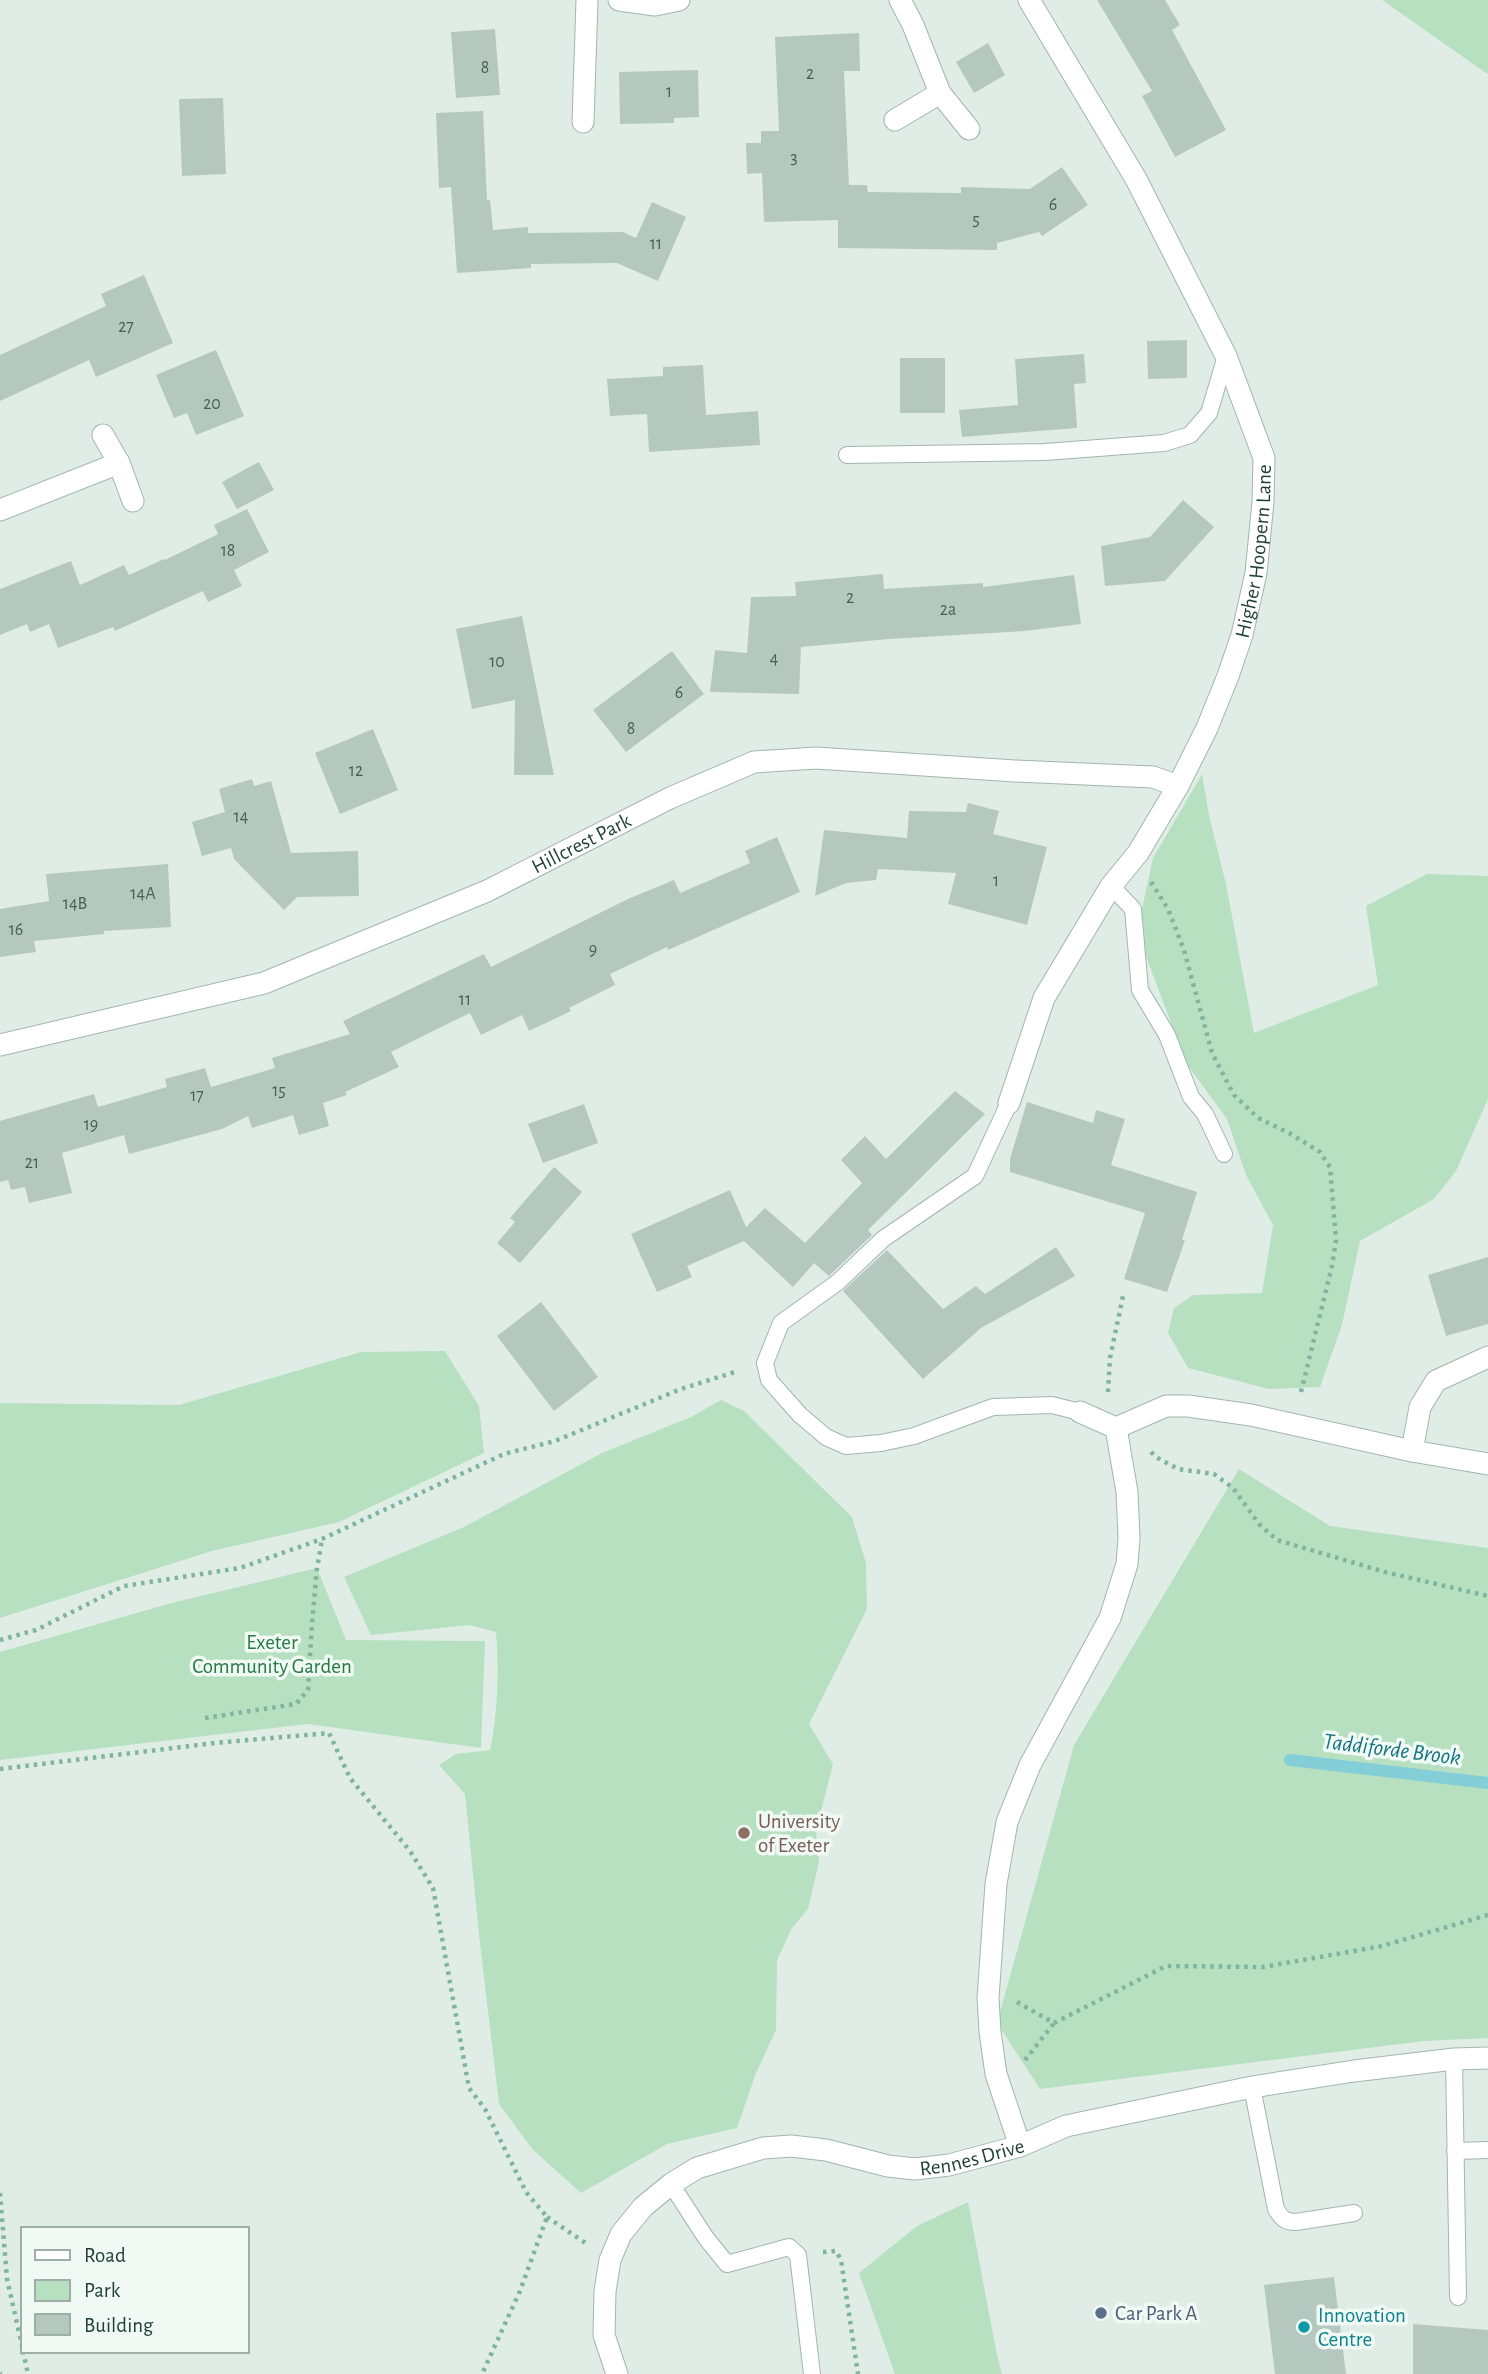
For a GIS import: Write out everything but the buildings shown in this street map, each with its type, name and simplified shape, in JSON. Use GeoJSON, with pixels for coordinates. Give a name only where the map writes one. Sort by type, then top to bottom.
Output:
{"type":"FeatureCollection","features":[{"type":"Feature","properties":{"kind":"street"},"geometry":{"type":"LineString","coordinates":[[583,122],[587,0]]}},
{"type":"Feature","properties":{"kind":"street"},"geometry":{"type":"LineString","coordinates":[[619,0],[655,5],[679,0]]}},
{"type":"Feature","properties":{"kind":"street"},"geometry":{"type":"LineString","coordinates":[[900,0],[940,93],[969,129]]}},
{"type":"Feature","properties":{"kind":"street","name":"Higher Hoopern Lane"},"geometry":{"type":"LineString","coordinates":[[1009,1103],[1044,998],[1111,886],[1133,857],[1178,786],[1208,729],[1242,635],[1256,573],[1264,458],[1226,356],[1136,179],[1029,0]]}},
{"type":"Feature","properties":{"kind":"street"},"geometry":{"type":"LineString","coordinates":[[895,120],[940,93]]}},
{"type":"Feature","properties":{"kind":"street"},"geometry":{"type":"LineString","coordinates":[[103,435],[119,463],[133,501]]}},
{"type":"Feature","properties":{"kind":"street"},"geometry":{"type":"LineString","coordinates":[[0,510],[119,463]]}},
{"type":"Feature","properties":{"kind":"street","name":"Hillcrest Park"},"geometry":{"type":"LineString","coordinates":[[0,1045],[264,983],[487,891],[670,798],[754,762],[816,758],[1015,771],[1153,776],[1178,786]]}},
{"type":"Feature","properties":{"kind":"street"},"geometry":{"type":"LineString","coordinates":[[1412,1451],[1420,1407],[1436,1381],[1488,1357]]}},
{"type":"Feature","properties":{"kind":"street"},"geometry":{"type":"LineString","coordinates":[[1112,1432],[1166,1406],[1188,1406],[1488,1464]]}},
{"type":"Feature","properties":{"kind":"street"},"geometry":{"type":"LineString","coordinates":[[1020,2146],[996,2074],[988,1998],[996,1884],[1007,1822],[1030,1765],[1110,1618],[1127,1564],[1128,1492],[1112,1432],[1080,1412]]}},
{"type":"Feature","properties":{"kind":"street","name":"Rennes Drive"},"geometry":{"type":"LineString","coordinates":[[617,2374],[604,2335],[605,2291],[610,2260],[621,2234],[643,2207],[671,2184],[697,2168],[763,2148],[791,2146],[826,2150],[888,2166],[915,2169],[949,2165],[1020,2146],[1066,2126],[1252,2087],[1354,2071],[1454,2059],[1488,2058]]}},
{"type":"Feature","properties":{"kind":"lane"},"geometry":{"type":"LineString","coordinates":[[847,455],[1045,452],[1164,443],[1190,435],[1209,413],[1226,356]]}},
{"type":"Feature","properties":{"kind":"lane"},"geometry":{"type":"LineString","coordinates":[[1111,886],[1133,909],[1140,990],[1167,1035],[1191,1097],[1205,1114],[1224,1154]]}},
{"type":"Feature","properties":{"kind":"lane"},"geometry":{"type":"LineString","coordinates":[[1009,1103],[975,1176],[883,1239],[838,1282],[781,1322],[765,1363],[769,1380],[800,1415],[826,1437],[846,1446],[914,1436],[993,1407],[1052,1405],[1080,1412]]}},
{"type":"Feature","properties":{"kind":"lane"},"geometry":{"type":"LineString","coordinates":[[1454,2059],[1458,2297]]}},
{"type":"Feature","properties":{"kind":"lane"},"geometry":{"type":"LineString","coordinates":[[1252,2087],[1276,2209],[1280,2217],[1287,2222],[1296,2222],[1354,2213]]}},
{"type":"Feature","properties":{"kind":"lane"},"geometry":{"type":"LineString","coordinates":[[1455,2151],[1488,2150]]}},
{"type":"Feature","properties":{"kind":"lane"},"geometry":{"type":"LineString","coordinates":[[671,2184],[706,2238],[727,2264],[789,2247],[798,2255],[812,2374]]}},
{"type":"Feature","properties":{"kind":"path"},"geometry":{"type":"LineString","coordinates":[[1133,857],[1168,909],[1184,950],[1212,1053],[1234,1095],[1258,1118],[1320,1152],[1330,1167],[1336,1240],[1332,1266],[1292,1424]]}},
{"type":"Feature","properties":{"kind":"path"},"geometry":{"type":"LineString","coordinates":[[1123,1296],[1110,1358],[1108,1400],[1112,1432],[1142,1443],[1156,1457],[1178,1469],[1214,1474],[1233,1488],[1259,1524],[1277,1540],[1385,1572],[1488,1596]]}},
{"type":"Feature","properties":{"kind":"path"},"geometry":{"type":"LineString","coordinates":[[0,1640],[36,1630],[124,1586],[240,1568],[322,1539],[504,1454],[555,1441],[681,1389],[765,1363]]}},
{"type":"Feature","properties":{"kind":"path"},"geometry":{"type":"LineString","coordinates":[[205,1718],[296,1704],[308,1690],[315,1582],[322,1539]]}},
{"type":"Feature","properties":{"kind":"path"},"geometry":{"type":"LineString","coordinates":[[0,1769],[215,1743],[329,1734],[350,1778],[410,1851],[433,1888],[469,2088],[485,2109],[526,2192],[547,2217],[610,2260]]}},
{"type":"Feature","properties":{"kind":"path"},"geometry":{"type":"LineString","coordinates":[[996,2074],[1019,2068],[1054,2022],[1166,1966],[1263,1967],[1382,1946],[1488,1915]]}},
{"type":"Feature","properties":{"kind":"path"},"geometry":{"type":"LineString","coordinates":[[988,1998],[1010,1998],[1054,2022]]}},
{"type":"Feature","properties":{"kind":"path"},"geometry":{"type":"LineString","coordinates":[[0,2193],[8,2279],[21,2341]]}},
{"type":"Feature","properties":{"kind":"path"},"geometry":{"type":"LineString","coordinates":[[482,2374],[520,2291],[547,2217]]}},
{"type":"Feature","properties":{"kind":"path"},"geometry":{"type":"LineString","coordinates":[[798,2255],[836,2251],[841,2260],[858,2374]]}},
{"type":"Feature","properties":{"kind":"path"},"geometry":{"type":"LineString","coordinates":[[24,2353],[28,2374]]}},
{"type":"Feature","properties":{"kind":"green space"},"geometry":{"type":"Polygon","coordinates":[[[1382,0],[1488,0],[1488,74],[1486,73],[1382,0]]]}},
{"type":"Feature","properties":{"kind":"green space"},"geometry":{"type":"Polygon","coordinates":[[[1202,774],[1254,1033],[1378,985],[1366,906],[1427,874],[1488,876],[1488,1099],[1456,1171],[1434,1199],[1360,1241],[1342,1325],[1320,1387],[1269,1389],[1188,1368],[1168,1333],[1174,1308],[1193,1295],[1262,1293],[1273,1225],[1246,1175],[1227,1119],[1186,1063],[1137,932],[1153,858],[1202,774]]]}},
{"type":"Feature","properties":{"kind":"green space"},"geometry":{"type":"Polygon","coordinates":[[[445,1351],[479,1406],[484,1453],[339,1522],[212,1551],[0,1618],[0,1403],[179,1405],[361,1352],[445,1351]]]}},
{"type":"Feature","properties":{"kind":"green space"},"geometry":{"type":"Polygon","coordinates":[[[721,1400],[744,1411],[852,1517],[866,1563],[867,1609],[809,1724],[833,1764],[816,1831],[819,1862],[808,1909],[792,1928],[777,1960],[776,2030],[756,2073],[737,2128],[667,2144],[581,2193],[533,2150],[499,2104],[465,1794],[439,1765],[456,1754],[490,1750],[497,1691],[496,1632],[470,1625],[371,1635],[344,1577],[464,1527],[602,1453],[691,1417],[721,1400]]]}},
{"type":"Feature","properties":{"kind":"green space"},"geometry":{"type":"Polygon","coordinates":[[[1239,1469],[1330,1526],[1488,1548],[1488,2038],[1424,2041],[1040,2089],[997,2023],[1074,1745],[1239,1469]]]}},
{"type":"Feature","properties":{"kind":"green space","name":"Exeter Community Garden"},"geometry":{"type":"Polygon","coordinates":[[[317,1568],[346,1640],[485,1641],[481,1748],[308,1724],[0,1760],[0,1652],[168,1604],[317,1568]]]}},
{"type":"Feature","properties":{"kind":"green space"},"geometry":{"type":"Polygon","coordinates":[[[968,2202],[1002,2374],[895,2374],[859,2273],[917,2226],[968,2202]]]}},
{"type":"Feature","properties":{"kind":"waterway","name":"Taddiforde Brook"},"geometry":{"type":"LineString","coordinates":[[1290,1760],[1488,1783]]}},
{"type":"Feature","properties":{"kind":"place","name":"University of Exeter"},"geometry":{"type":"Point","coordinates":[744,1833]}},
{"type":"Feature","properties":{"kind":"place","name":"Car Park A"},"geometry":{"type":"Point","coordinates":[1101,2313]}},
{"type":"Feature","properties":{"kind":"place","name":"Innovation Centre"},"geometry":{"type":"Point","coordinates":[1304,2327]}}]}
